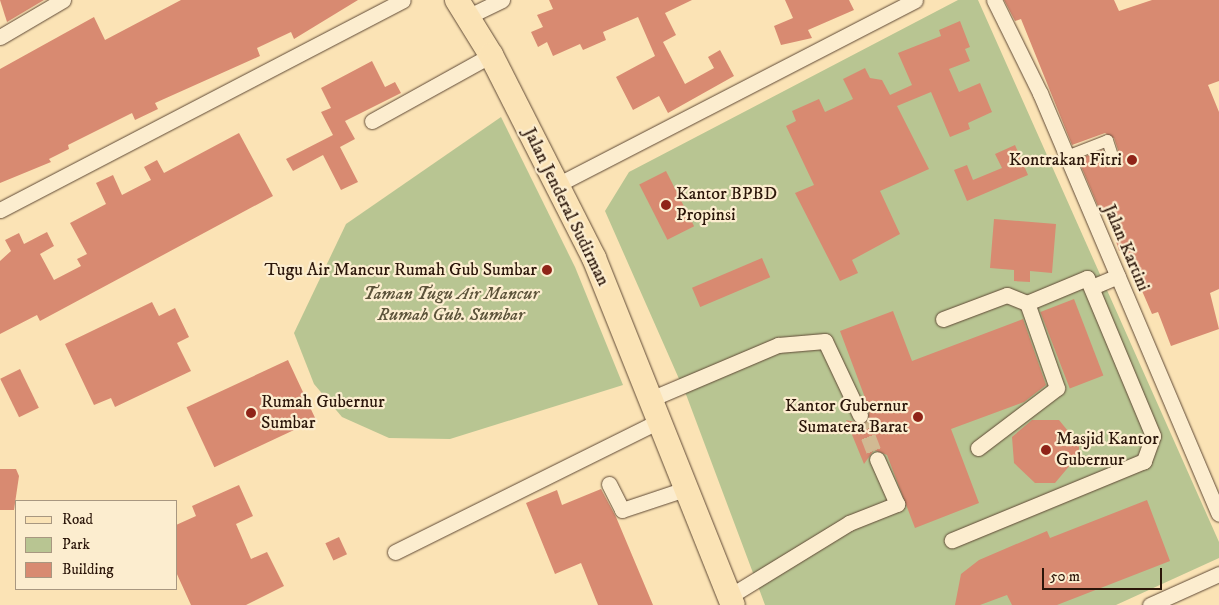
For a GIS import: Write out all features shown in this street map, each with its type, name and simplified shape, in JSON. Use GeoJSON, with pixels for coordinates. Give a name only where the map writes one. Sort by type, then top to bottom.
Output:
{"type":"FeatureCollection","features":[{"type":"Feature","properties":{"kind":"main road","name":"Jalan Jenderal Sudirman"},"geometry":{"type":"LineString","coordinates":[[462,8],[491,55],[558,185],[653,398],[732,600]]}},
{"type":"Feature","properties":{"kind":"street"},"geometry":{"type":"LineString","coordinates":[[0,37],[63,0]]}},
{"type":"Feature","properties":{"kind":"street"},"geometry":{"type":"LineString","coordinates":[[0,210],[403,0]]}},
{"type":"Feature","properties":{"kind":"street"},"geometry":{"type":"LineString","coordinates":[[462,8],[502,0]]}},
{"type":"Feature","properties":{"kind":"street"},"geometry":{"type":"LineString","coordinates":[[558,185],[915,0]]}},
{"type":"Feature","properties":{"kind":"street","name":"Jalan Kartini"},"geometry":{"type":"LineString","coordinates":[[994,0],[1066,156],[1219,514]]}},
{"type":"Feature","properties":{"kind":"street"},"geometry":{"type":"LineString","coordinates":[[372,121],[491,55]]}},
{"type":"Feature","properties":{"kind":"street"},"geometry":{"type":"LineString","coordinates":[[1066,156],[1107,140],[1113,158]]}},
{"type":"Feature","properties":{"kind":"street"},"geometry":{"type":"LineString","coordinates":[[1092,287],[1118,276]]}},
{"type":"Feature","properties":{"kind":"street"},"geometry":{"type":"LineString","coordinates":[[943,319],[1007,295],[1027,302],[1085,278],[1092,287],[1153,428],[1148,455],[1027,512],[952,540]]}},
{"type":"Feature","properties":{"kind":"street"},"geometry":{"type":"LineString","coordinates":[[978,448],[1056,388],[1027,302]]}},
{"type":"Feature","properties":{"kind":"street"},"geometry":{"type":"LineString","coordinates":[[653,398],[778,345],[825,341],[860,415]]}},
{"type":"Feature","properties":{"kind":"street"},"geometry":{"type":"LineString","coordinates":[[395,552],[661,420]]}},
{"type":"Feature","properties":{"kind":"street"},"geometry":{"type":"LineString","coordinates":[[732,600],[849,523],[896,504],[877,459]]}},
{"type":"Feature","properties":{"kind":"street"},"geometry":{"type":"LineString","coordinates":[[608,484],[622,510],[688,488]]}},
{"type":"Feature","properties":{"kind":"street"},"geometry":{"type":"LineString","coordinates":[[1150,605],[1217,581]]}},
{"type":"Feature","properties":{"kind":"green space"},"geometry":{"type":"Polygon","coordinates":[[[958,0],[978,0],[1219,542],[1219,558],[1116,605],[765,605],[687,397],[605,211],[629,172],[958,0]]]}},
{"type":"Feature","properties":{"kind":"green space","name":"Taman Tugu Air Mancur Rumah Gub. Sumbar"},"geometry":{"type":"Polygon","coordinates":[[[501,117],[575,267],[623,385],[450,439],[389,438],[342,417],[314,384],[294,333],[346,224],[501,117]]]}},
{"type":"Feature","properties":{"kind":"building"},"geometry":{"type":"Polygon","coordinates":[[[0,0],[44,0],[7,22],[0,0]]]}},
{"type":"Feature","properties":{"kind":"building"},"geometry":{"type":"Polygon","coordinates":[[[181,0],[358,0],[294,39],[291,32],[257,48],[260,56],[155,103],[158,109],[135,120],[132,113],[68,145],[69,149],[49,159],[51,162],[0,183],[0,69],[94,17],[105,40],[181,0]]]}},
{"type":"Feature","properties":{"kind":"building"},"geometry":{"type":"Polygon","coordinates":[[[549,0],[692,0],[665,13],[676,35],[663,42],[685,84],[714,68],[708,57],[720,50],[734,76],[668,113],[659,96],[633,110],[616,77],[655,56],[638,17],[603,32],[606,40],[583,50],[580,44],[553,56],[547,42],[538,47],[531,32],[543,27],[537,15],[553,9],[549,0]]]}},
{"type":"Feature","properties":{"kind":"building"},"geometry":{"type":"Polygon","coordinates":[[[785,0],[849,0],[854,10],[808,30],[812,38],[781,45],[774,26],[793,18],[785,0]]]}},
{"type":"Feature","properties":{"kind":"building"},"geometry":{"type":"Polygon","coordinates":[[[1004,0],[1114,0],[1119,11],[1152,0],[1219,0],[1219,81],[1208,85],[1219,112],[1219,289],[1210,293],[1219,329],[1171,346],[1158,312],[1152,314],[1124,249],[1119,251],[1106,209],[1100,211],[1078,159],[1102,150],[1108,163],[1116,165],[1120,156],[1114,138],[1105,133],[1072,145],[1021,19],[1015,21],[1004,0]]]}},
{"type":"Feature","properties":{"kind":"building"},"geometry":{"type":"Polygon","coordinates":[[[960,21],[970,47],[965,49],[970,61],[949,69],[959,92],[980,83],[992,112],[968,123],[970,129],[950,137],[931,92],[897,106],[929,169],[880,191],[900,234],[852,260],[858,273],[840,281],[795,193],[814,185],[786,126],[796,121],[792,111],[819,99],[825,112],[853,99],[843,79],[865,68],[870,78],[882,80],[890,95],[912,85],[898,53],[941,36],[939,30],[960,21]]]}},
{"type":"Feature","properties":{"kind":"building"},"geometry":{"type":"Polygon","coordinates":[[[372,61],[385,87],[395,82],[401,93],[345,121],[355,139],[340,147],[358,182],[341,190],[323,155],[293,171],[286,159],[333,135],[321,112],[331,108],[321,88],[372,61]]]}},
{"type":"Feature","properties":{"kind":"building"},"geometry":{"type":"Polygon","coordinates":[[[239,133],[273,196],[40,321],[37,315],[0,334],[0,261],[11,251],[5,240],[19,233],[24,244],[47,232],[54,246],[40,254],[54,280],[81,266],[77,259],[87,254],[70,223],[106,204],[96,183],[113,175],[122,195],[151,180],[144,167],[157,160],[164,173],[239,133]]]}},
{"type":"Feature","properties":{"kind":"building"},"geometry":{"type":"Polygon","coordinates":[[[1015,145],[1028,175],[967,201],[954,170],[967,165],[973,180],[1002,168],[995,154],[1015,145]]]}},
{"type":"Feature","properties":{"kind":"building","name":"Kantor BPBD Propinsi"},"geometry":{"type":"Polygon","coordinates":[[[666,171],[694,226],[667,240],[639,185],[666,171]]]}},
{"type":"Feature","properties":{"kind":"building"},"geometry":{"type":"Polygon","coordinates":[[[994,219],[1056,224],[1052,273],[1030,271],[1030,282],[1014,281],[1014,270],[990,268],[994,219]]]}},
{"type":"Feature","properties":{"kind":"building"},"geometry":{"type":"Polygon","coordinates":[[[762,258],[770,277],[700,307],[692,288],[762,258]]]}},
{"type":"Feature","properties":{"kind":"building"},"geometry":{"type":"Polygon","coordinates":[[[1074,299],[1103,376],[1070,388],[1040,312],[1074,299]]]}},
{"type":"Feature","properties":{"kind":"building"},"geometry":{"type":"Polygon","coordinates":[[[152,302],[159,316],[175,308],[189,337],[177,343],[191,371],[115,407],[111,398],[94,405],[65,344],[152,302]]]}},
{"type":"Feature","properties":{"kind":"building","name":"Kantor Gubernur Sumatera Barat"},"geometry":{"type":"Polygon","coordinates":[[[893,311],[912,361],[1023,319],[1046,385],[1024,402],[951,429],[979,503],[915,528],[887,455],[874,450],[864,464],[846,420],[864,424],[870,411],[840,331],[893,311]]]}},
{"type":"Feature","properties":{"kind":"building","name":"Rumah Gubernur Sumbar"},"geometry":{"type":"Polygon","coordinates":[[[288,360],[316,420],[214,467],[186,407],[288,360]]]}},
{"type":"Feature","properties":{"kind":"building"},"geometry":{"type":"Polygon","coordinates":[[[20,369],[39,408],[19,417],[0,379],[20,369]]]}},
{"type":"Feature","properties":{"kind":"building","name":"Masjid Kantor Gubernur"},"geometry":{"type":"Polygon","coordinates":[[[1032,420],[1059,420],[1072,436],[1079,436],[1079,462],[1071,464],[1055,483],[1035,483],[1014,463],[1012,437],[1032,420]]]}},
{"type":"Feature","properties":{"kind":"building"},"geometry":{"type":"Polygon","coordinates":[[[0,469],[16,469],[19,476],[14,510],[0,510],[0,469]]]}},
{"type":"Feature","properties":{"kind":"building"},"geometry":{"type":"Polygon","coordinates":[[[239,485],[253,516],[236,524],[251,559],[267,552],[284,586],[246,605],[191,605],[178,576],[178,524],[196,516],[192,506],[239,485]]]}},
{"type":"Feature","properties":{"kind":"building"},"geometry":{"type":"Polygon","coordinates":[[[601,489],[616,517],[653,605],[598,605],[581,563],[555,574],[526,503],[557,490],[562,505],[601,489]]]}},
{"type":"Feature","properties":{"kind":"building"},"geometry":{"type":"Polygon","coordinates":[[[1147,500],[1170,561],[1057,605],[1012,605],[1007,595],[980,605],[955,605],[961,574],[979,560],[1047,531],[1050,538],[1147,500]]]}},
{"type":"Feature","properties":{"kind":"building"},"geometry":{"type":"Polygon","coordinates":[[[339,537],[347,554],[333,561],[325,543],[339,537]]]}},
{"type":"Feature","properties":{"kind":"tunnel"},"geometry":{"type":"LineString","coordinates":[[860,415],[877,459]]}},
{"type":"Feature","properties":{"kind":"place","name":"Kontrakan Fitri"},"geometry":{"type":"Point","coordinates":[1132,160]}},
{"type":"Feature","properties":{"kind":"place","name":"Kantor BPBD Propinsi"},"geometry":{"type":"Point","coordinates":[666,205]}},
{"type":"Feature","properties":{"kind":"place","name":"Tugu Air Mancur Rumah Gub Sumbar"},"geometry":{"type":"Point","coordinates":[547,270]}},
{"type":"Feature","properties":{"kind":"place","name":"Rumah Gubernur Sumbar"},"geometry":{"type":"Point","coordinates":[251,413]}},
{"type":"Feature","properties":{"kind":"place","name":"Kantor Gubernur Sumatera Barat"},"geometry":{"type":"Point","coordinates":[918,417]}},
{"type":"Feature","properties":{"kind":"place","name":"Masjid Kantor Gubernur"},"geometry":{"type":"Point","coordinates":[1046,450]}}]}
